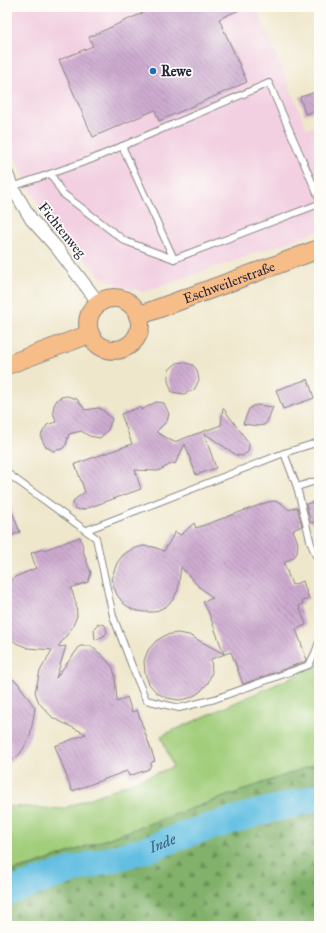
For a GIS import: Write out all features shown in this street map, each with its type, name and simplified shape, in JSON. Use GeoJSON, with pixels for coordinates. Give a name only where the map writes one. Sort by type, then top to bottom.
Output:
{"type":"FeatureCollection","features":[{"type":"Feature","properties":{"kind":"main road","name":"Eschweilerstraße"},"geometry":{"type":"LineString","coordinates":[[138,316],[319,249]]}},
{"type":"Feature","properties":{"kind":"main road"},"geometry":{"type":"LineString","coordinates":[[111,298],[123,299],[136,310],[138,316],[139,328],[133,341],[118,349],[101,347],[94,341],[90,334],[88,320],[90,313],[98,302],[111,298]]}},
{"type":"Feature","properties":{"kind":"main road"},"geometry":{"type":"LineString","coordinates":[[7,365],[90,334]]}},
{"type":"Feature","properties":{"kind":"street","name":"Fichtenweg"},"geometry":{"type":"LineString","coordinates":[[7,174],[12,187],[31,219],[57,248],[98,302]]}},
{"type":"Feature","properties":{"kind":"lane"},"geometry":{"type":"LineString","coordinates":[[12,187],[90,160],[269,83],[319,198]]}},
{"type":"Feature","properties":{"kind":"lane"},"geometry":{"type":"LineString","coordinates":[[122,146],[174,259]]}},
{"type":"Feature","properties":{"kind":"lane"},"geometry":{"type":"LineString","coordinates":[[51,174],[62,193],[125,242],[174,259],[319,204]]}},
{"type":"Feature","properties":{"kind":"lane"},"geometry":{"type":"LineString","coordinates":[[86,530],[284,453],[319,442]]}},
{"type":"Feature","properties":{"kind":"lane"},"geometry":{"type":"LineString","coordinates":[[284,453],[297,487],[311,544],[319,562]]}},
{"type":"Feature","properties":{"kind":"lane"},"geometry":{"type":"LineString","coordinates":[[7,473],[96,538],[113,616],[146,700],[179,708],[215,698],[309,664],[319,642]]}},
{"type":"Feature","properties":{"kind":"lane"},"geometry":{"type":"LineString","coordinates":[[297,487],[319,480]]}},
{"type":"Feature","properties":{"kind":"shaded area"},"geometry":{"type":"Polygon","coordinates":[[[7,7],[256,7],[307,129],[319,125],[319,231],[144,292],[120,286],[99,275],[42,212],[7,142],[7,7]]]}},
{"type":"Feature","properties":{"kind":"green space"},"geometry":{"type":"Polygon","coordinates":[[[319,665],[319,763],[34,865],[7,872],[7,806],[62,809],[173,767],[161,736],[319,665]]]}},
{"type":"Feature","properties":{"kind":"green space"},"geometry":{"type":"Polygon","coordinates":[[[319,763],[319,926],[7,926],[7,872],[34,865],[319,763]]]}},
{"type":"Feature","properties":{"kind":"building","name":"Rewe"},"geometry":{"type":"Polygon","coordinates":[[[156,7],[246,7],[219,19],[247,82],[159,121],[155,110],[93,137],[59,60],[93,46],[89,37],[156,7]]]}},
{"type":"Feature","properties":{"kind":"building"},"geometry":{"type":"Polygon","coordinates":[[[319,91],[319,110],[305,114],[300,97],[319,91]]]}},
{"type":"Feature","properties":{"kind":"building"},"geometry":{"type":"Polygon","coordinates":[[[183,362],[193,365],[197,370],[199,380],[194,390],[184,394],[172,392],[168,381],[169,370],[177,363],[183,362]]]}},
{"type":"Feature","properties":{"kind":"building"},"geometry":{"type":"Polygon","coordinates":[[[308,379],[314,398],[283,409],[276,390],[308,379]]]}},
{"type":"Feature","properties":{"kind":"building"},"geometry":{"type":"Polygon","coordinates":[[[67,396],[77,399],[85,410],[98,408],[103,410],[112,419],[108,430],[100,438],[89,436],[81,431],[69,434],[66,445],[62,449],[53,451],[45,446],[41,437],[42,433],[47,425],[56,422],[53,411],[57,400],[61,397],[67,396]]]}},
{"type":"Feature","properties":{"kind":"building"},"geometry":{"type":"Polygon","coordinates":[[[156,402],[164,403],[169,414],[167,421],[156,432],[174,442],[221,425],[223,408],[249,443],[248,452],[242,456],[236,455],[204,433],[216,468],[196,475],[185,444],[175,464],[173,463],[158,471],[135,470],[141,489],[85,509],[80,510],[75,508],[73,504],[74,500],[85,492],[75,464],[132,444],[121,414],[140,407],[141,410],[156,402]]]}},
{"type":"Feature","properties":{"kind":"building"},"geometry":{"type":"Polygon","coordinates":[[[257,405],[273,407],[267,422],[264,425],[259,426],[243,424],[249,409],[257,405]]]}},
{"type":"Feature","properties":{"kind":"building"},"geometry":{"type":"Polygon","coordinates":[[[319,500],[319,520],[311,523],[306,504],[319,500]]]}},
{"type":"Feature","properties":{"kind":"building"},"geometry":{"type":"Polygon","coordinates":[[[8,501],[20,532],[7,537],[7,502],[8,501]]]}},
{"type":"Feature","properties":{"kind":"building"},"geometry":{"type":"Polygon","coordinates":[[[274,501],[281,503],[289,510],[297,507],[302,526],[293,530],[298,543],[297,553],[294,557],[284,563],[292,585],[303,581],[309,599],[302,601],[303,604],[299,606],[306,625],[296,629],[307,660],[243,684],[231,652],[211,659],[212,672],[208,683],[200,692],[190,698],[179,700],[167,698],[157,693],[149,684],[145,673],[144,661],[148,650],[156,641],[166,635],[177,633],[189,635],[224,654],[208,611],[203,602],[213,598],[198,586],[181,567],[178,590],[173,600],[165,607],[154,612],[133,610],[124,604],[117,595],[111,579],[117,563],[123,555],[132,549],[143,546],[154,547],[164,551],[175,532],[181,535],[194,523],[196,528],[274,501]]]}},
{"type":"Feature","properties":{"kind":"building"},"geometry":{"type":"Polygon","coordinates":[[[80,537],[82,548],[91,573],[88,582],[71,588],[76,603],[77,616],[72,628],[58,647],[66,646],[56,678],[80,646],[91,646],[105,658],[113,668],[117,702],[127,697],[132,712],[137,710],[155,761],[152,762],[149,769],[129,776],[127,771],[72,791],[55,746],[86,734],[53,718],[39,703],[35,692],[40,671],[52,650],[28,648],[16,643],[7,635],[7,584],[15,577],[36,568],[31,553],[80,537]]]}},
{"type":"Feature","properties":{"kind":"building"},"geometry":{"type":"Polygon","coordinates":[[[98,624],[105,625],[107,632],[104,636],[95,640],[94,628],[98,624]]]}},
{"type":"Feature","properties":{"kind":"building"},"geometry":{"type":"Polygon","coordinates":[[[7,675],[18,683],[35,708],[30,737],[20,754],[7,764],[7,675]]]}},
{"type":"Feature","properties":{"kind":"waterway","name":"Inde"},"geometry":{"type":"LineString","coordinates":[[7,892],[69,871],[151,848],[186,834],[257,813],[306,801],[319,796]]}},
{"type":"Feature","properties":{"kind":"place","name":"Rewe"},"geometry":{"type":"Point","coordinates":[153,71]}}]}
